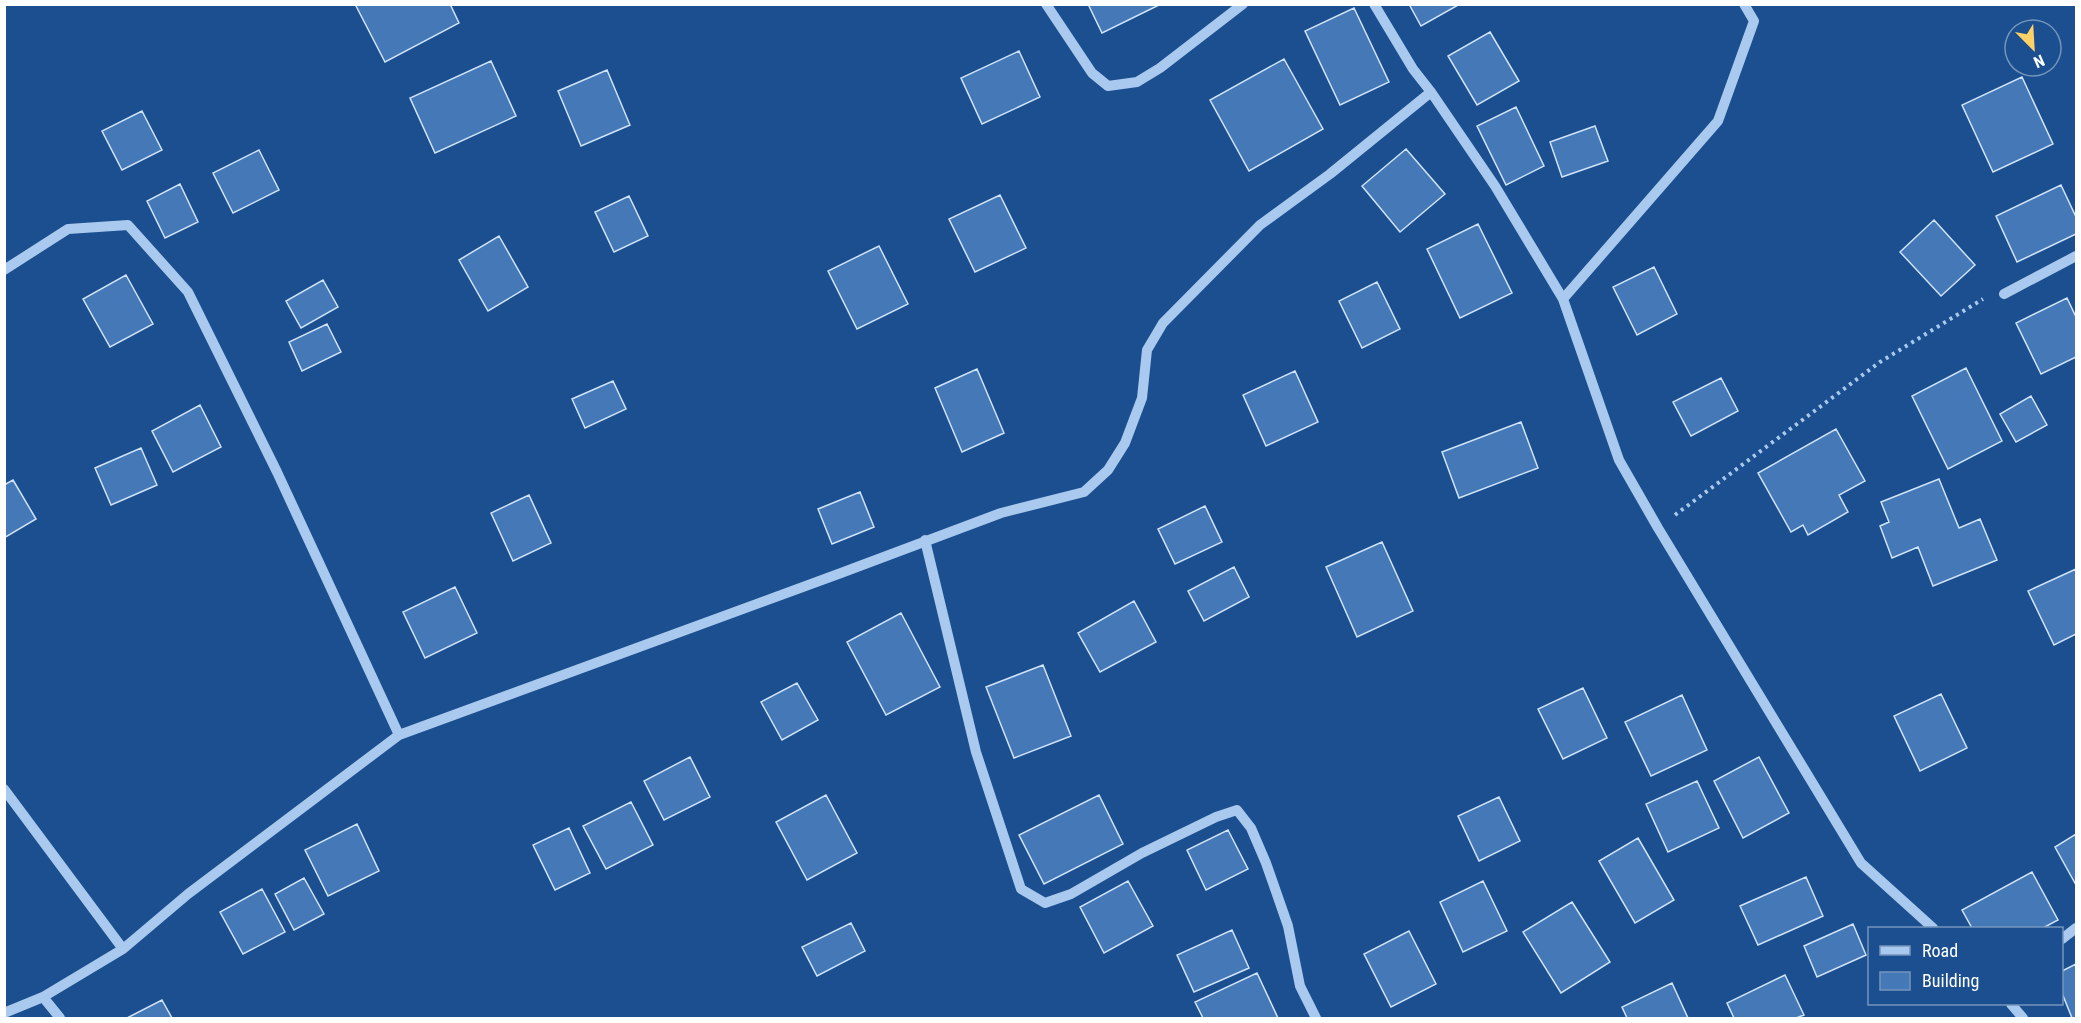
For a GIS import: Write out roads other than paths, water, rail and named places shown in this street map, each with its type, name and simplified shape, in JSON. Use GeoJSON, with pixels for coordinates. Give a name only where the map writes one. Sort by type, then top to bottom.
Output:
{"type":"FeatureCollection","features":[{"type":"Feature","properties":{"kind":"street"},"geometry":{"type":"LineString","coordinates":[[1046,4],[1092,73],[1108,86],[1137,82],[1160,68],[1243,4]]}},
{"type":"Feature","properties":{"kind":"street"},"geometry":{"type":"LineString","coordinates":[[1374,4],[1413,69],[1496,186],[1563,299],[1619,460],[1658,528],[1861,863],[1932,927]]}},
{"type":"Feature","properties":{"kind":"street"},"geometry":{"type":"LineString","coordinates":[[1563,299],[1718,121],[1755,21],[1743,4]]}},
{"type":"Feature","properties":{"kind":"street"},"geometry":{"type":"LineString","coordinates":[[4,1013],[43,997],[123,949],[188,894],[399,735],[1000,513],[1084,492],[1108,470],[1125,443],[1142,398],[1146,350],[1163,323],[1260,225],[1330,174],[1431,92]]}},
{"type":"Feature","properties":{"kind":"street"},"geometry":{"type":"LineString","coordinates":[[4,270],[68,229],[128,225],[188,292],[277,472],[399,735]]}},
{"type":"Feature","properties":{"kind":"street"},"geometry":{"type":"LineString","coordinates":[[2004,294],[2076,256]]}},
{"type":"Feature","properties":{"kind":"street"},"geometry":{"type":"LineString","coordinates":[[925,540],[976,752],[1021,890],[1045,903],[1071,894],[1142,853],[1216,817],[1237,810],[1251,828],[1266,864],[1288,926],[1300,986],[1316,1018]]}},
{"type":"Feature","properties":{"kind":"street"},"geometry":{"type":"LineString","coordinates":[[4,789],[123,949]]}},
{"type":"Feature","properties":{"kind":"street"},"geometry":{"type":"LineString","coordinates":[[2063,938],[2076,928]]}},
{"type":"Feature","properties":{"kind":"street"},"geometry":{"type":"LineString","coordinates":[[43,997],[60,1018]]}},
{"type":"Feature","properties":{"kind":"street"},"geometry":{"type":"LineString","coordinates":[[2012,1005],[2023,1018]]}}]}
